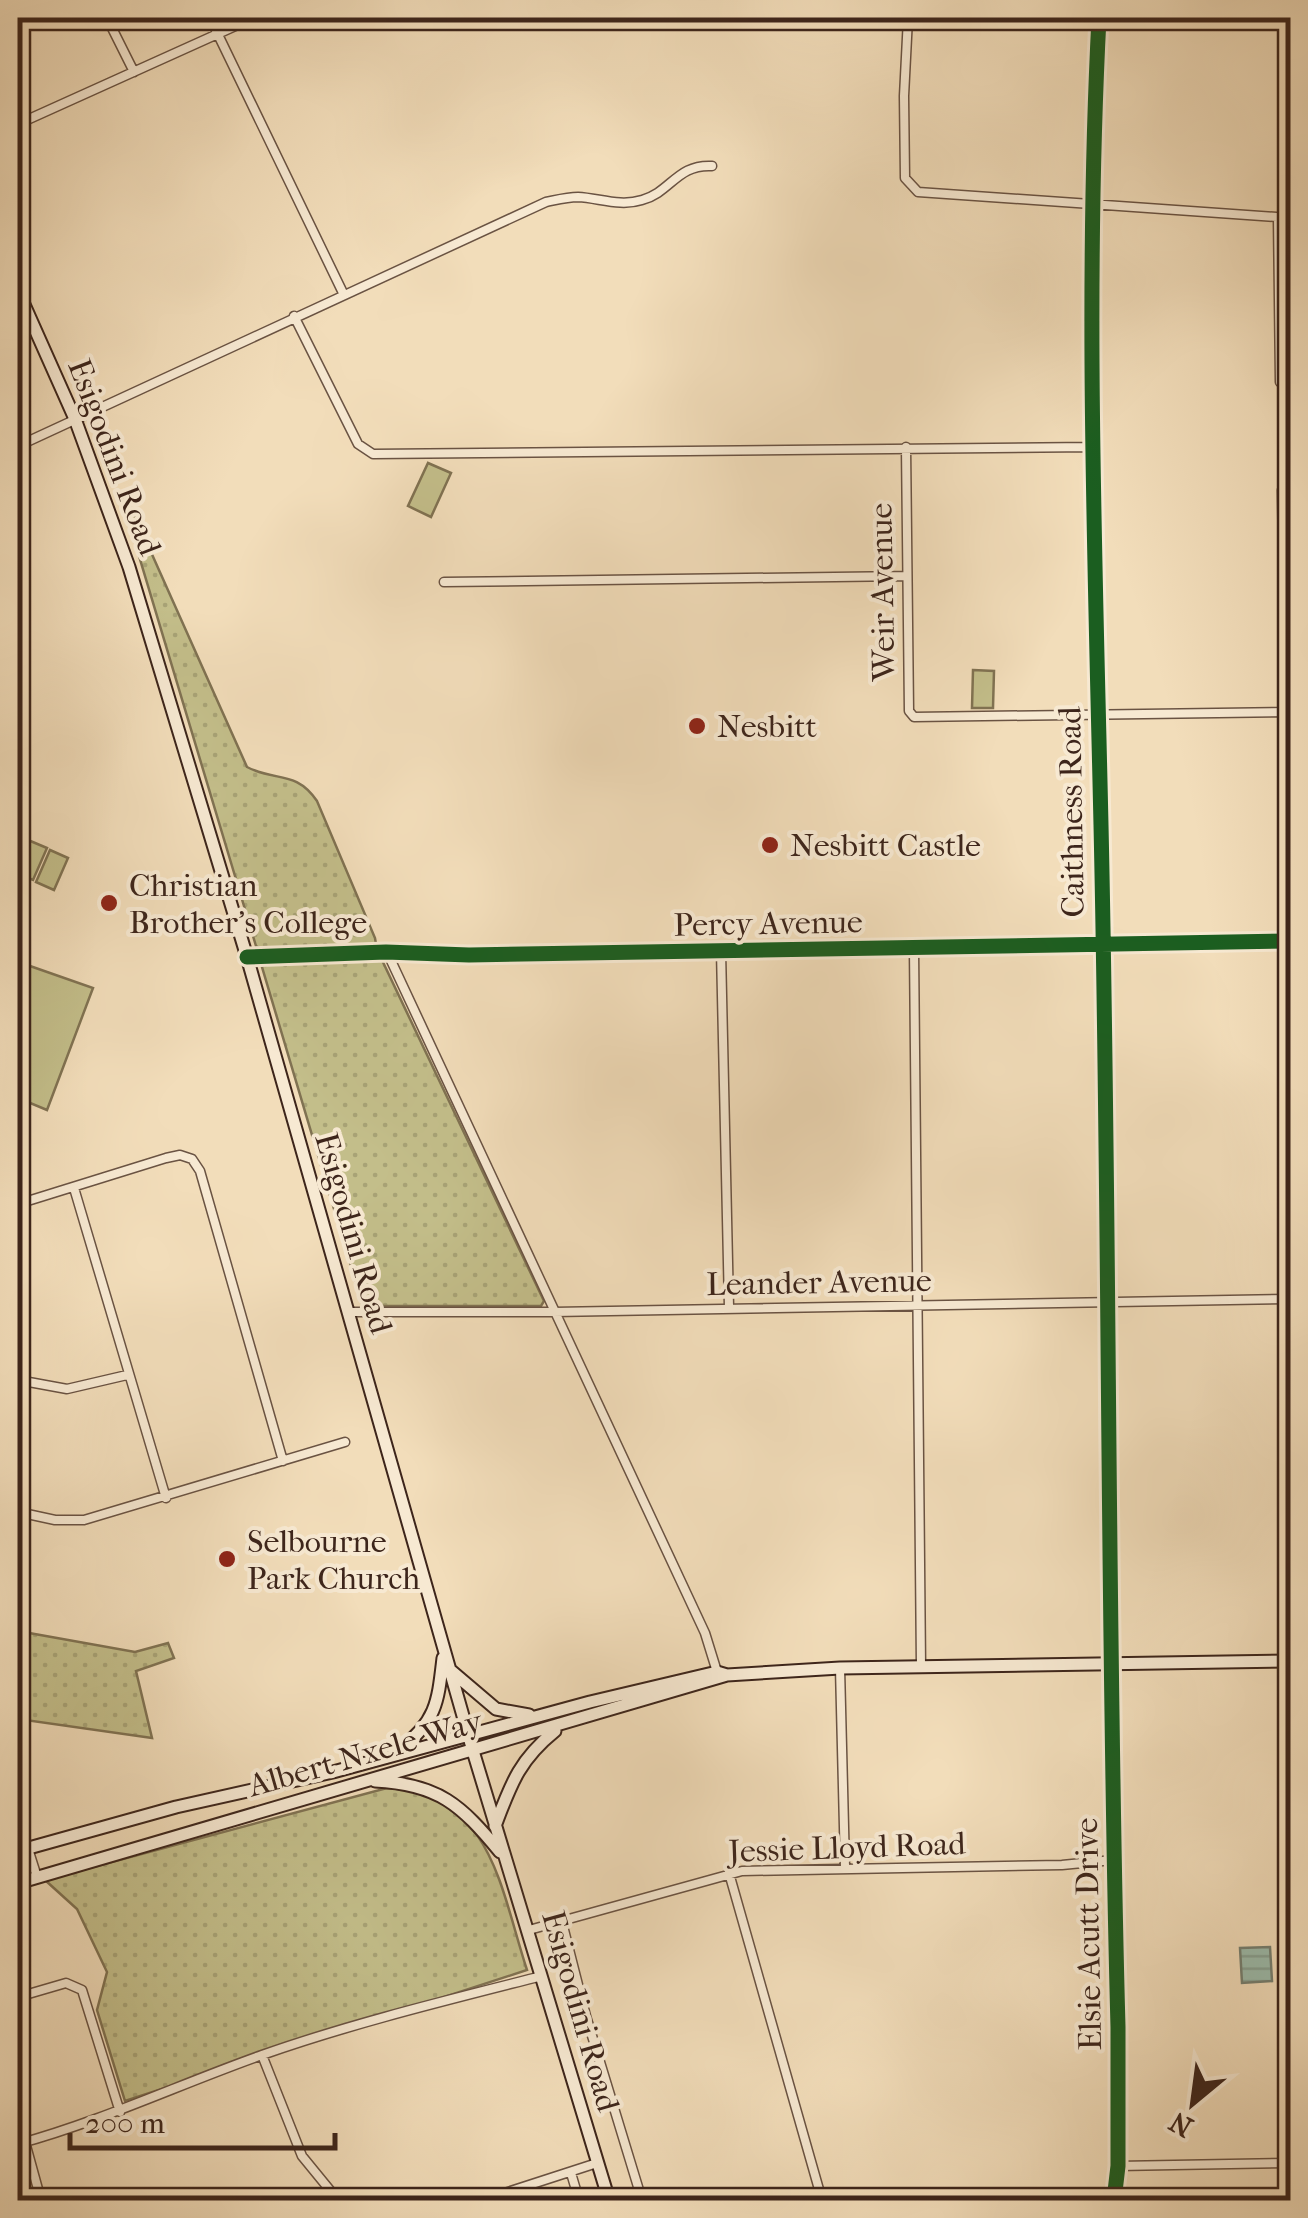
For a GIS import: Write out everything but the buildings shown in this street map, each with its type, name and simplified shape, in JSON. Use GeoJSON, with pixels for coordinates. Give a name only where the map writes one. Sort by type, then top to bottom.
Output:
{"type":"FeatureCollection","features":[{"type":"Feature","properties":{"kind":"main road","name":"Esigodini Road"},"geometry":{"type":"LineString","coordinates":[[18,291],[76,419],[130,567],[473,1752],[608,2200]]}},
{"type":"Feature","properties":{"kind":"main road"},"geometry":{"type":"LineString","coordinates":[[393,1755],[417,1736],[434,1712],[444,1650]]}},
{"type":"Feature","properties":{"kind":"main road","name":"Albert Nxele Way"},"geometry":{"type":"LineString","coordinates":[[23,1850],[176,1807],[333,1772],[468,1734],[721,1676],[840,1668],[1290,1660]]}},
{"type":"Feature","properties":{"kind":"main road"},"geometry":{"type":"LineString","coordinates":[[449,1669],[496,1709],[540,1717]]}},
{"type":"Feature","properties":{"kind":"main road","name":"Albert Nxele Way"},"geometry":{"type":"LineString","coordinates":[[18,1883],[721,1676]]}},
{"type":"Feature","properties":{"kind":"main road"},"geometry":{"type":"LineString","coordinates":[[496,1826],[515,1772],[534,1748],[562,1725]]}},
{"type":"Feature","properties":{"kind":"main road"},"geometry":{"type":"LineString","coordinates":[[361,1780],[402,1782],[442,1795],[466,1812],[506,1859]]}},
{"type":"Feature","properties":{"kind":"street"},"geometry":{"type":"LineString","coordinates":[[107,18],[134,72]]}},
{"type":"Feature","properties":{"kind":"street"},"geometry":{"type":"LineString","coordinates":[[210,18],[344,294]]}},
{"type":"Feature","properties":{"kind":"street"},"geometry":{"type":"LineString","coordinates":[[18,124],[253,18]]}},
{"type":"Feature","properties":{"kind":"street"},"geometry":{"type":"LineString","coordinates":[[908,18],[904,96],[905,178],[910,186],[926,194],[1290,218]]}},
{"type":"Feature","properties":{"kind":"street","name":"Caithness Road"},"geometry":{"type":"LineString","coordinates":[[1099,18],[1092,204],[1092,447],[1112,1666]]}},
{"type":"Feature","properties":{"kind":"street"},"geometry":{"type":"LineString","coordinates":[[18,446],[546,202],[579,197],[636,202],[648,199],[697,165],[712,166]]}},
{"type":"Feature","properties":{"kind":"street"},"geometry":{"type":"LineString","coordinates":[[1278,218],[1280,382]]}},
{"type":"Feature","properties":{"kind":"street"},"geometry":{"type":"LineString","coordinates":[[294,316],[358,444],[374,454],[1092,447]]}},
{"type":"Feature","properties":{"kind":"street","name":"Weir Avenue"},"geometry":{"type":"LineString","coordinates":[[906,448],[908,711],[914,718],[1289,712]]}},
{"type":"Feature","properties":{"kind":"street"},"geometry":{"type":"LineString","coordinates":[[1282,490],[1289,712],[1290,969]]}},
{"type":"Feature","properties":{"kind":"street"},"geometry":{"type":"LineString","coordinates":[[444,582],[908,576]]}},
{"type":"Feature","properties":{"kind":"street","name":"Percy Avenue"},"geometry":{"type":"LineString","coordinates":[[246,957],[1290,940]]}},
{"type":"Feature","properties":{"kind":"street"},"geometry":{"type":"LineString","coordinates":[[914,949],[921,1666]]}},
{"type":"Feature","properties":{"kind":"street"},"geometry":{"type":"LineString","coordinates":[[386,952],[705,1634],[721,1676]]}},
{"type":"Feature","properties":{"kind":"street"},"geometry":{"type":"LineString","coordinates":[[720,952],[730,1307]]}},
{"type":"Feature","properties":{"kind":"street"},"geometry":{"type":"LineString","coordinates":[[18,1204],[180,1155],[196,1162],[283,1461]]}},
{"type":"Feature","properties":{"kind":"street"},"geometry":{"type":"LineString","coordinates":[[74,1188],[166,1498]]}},
{"type":"Feature","properties":{"kind":"street","name":"Leander Avenue"},"geometry":{"type":"LineString","coordinates":[[348,1312],[1290,1300]]}},
{"type":"Feature","properties":{"kind":"street"},"geometry":{"type":"LineString","coordinates":[[18,1380],[67,1388],[127,1374]]}},
{"type":"Feature","properties":{"kind":"street"},"geometry":{"type":"LineString","coordinates":[[18,1529],[20,1513],[55,1520],[84,1520],[345,1442]]}},
{"type":"Feature","properties":{"kind":"street","name":"Elsie Acutt Drive"},"geometry":{"type":"LineString","coordinates":[[1112,1666],[1118,2166],[1114,2200]]}},
{"type":"Feature","properties":{"kind":"street"},"geometry":{"type":"LineString","coordinates":[[840,1668],[846,1867]]}},
{"type":"Feature","properties":{"kind":"street"},"geometry":{"type":"LineString","coordinates":[[18,1818],[23,1850],[36,1877]]}},
{"type":"Feature","properties":{"kind":"street","name":"Jessie Lloyd Road"},"geometry":{"type":"LineString","coordinates":[[529,1930],[728,1873],[846,1867],[1047,1866],[1113,1860]]}},
{"type":"Feature","properties":{"kind":"street"},"geometry":{"type":"LineString","coordinates":[[728,1873],[822,2200]]}},
{"type":"Feature","properties":{"kind":"street"},"geometry":{"type":"LineString","coordinates":[[562,1922],[642,2200]]}},
{"type":"Feature","properties":{"kind":"street"},"geometry":{"type":"LineString","coordinates":[[42,2200],[21,2143],[120,2112],[262,2055],[402,2012],[542,1976]]}},
{"type":"Feature","properties":{"kind":"street"},"geometry":{"type":"LineString","coordinates":[[18,1997],[66,1983],[82,1990],[120,2112]]}},
{"type":"Feature","properties":{"kind":"street"},"geometry":{"type":"LineString","coordinates":[[262,2055],[302,2156],[338,2200]]}},
{"type":"Feature","properties":{"kind":"street"},"geometry":{"type":"LineString","coordinates":[[483,2200],[597,2163]]}},
{"type":"Feature","properties":{"kind":"street"},"geometry":{"type":"LineString","coordinates":[[1118,2166],[1290,2164]]}},
{"type":"Feature","properties":{"kind":"street"},"geometry":{"type":"LineString","coordinates":[[571,2172],[579,2200]]}},
{"type":"Feature","properties":{"kind":"shaded area"},"geometry":{"type":"Polygon","coordinates":[[[428,463],[451,473],[431,517],[408,506],[428,463]]]}},
{"type":"Feature","properties":{"kind":"shaded area"},"geometry":{"type":"Polygon","coordinates":[[[125,494],[247,767],[293,781],[317,801],[375,938],[372,948],[265,951],[256,946],[121,496],[125,494]]]}},
{"type":"Feature","properties":{"kind":"shaded area"},"geometry":{"type":"Polygon","coordinates":[[[973,670],[994,671],[993,708],[972,708],[973,670]]]}},
{"type":"Feature","properties":{"kind":"shaded area"},"geometry":{"type":"Polygon","coordinates":[[[28,840],[47,848],[33,880],[18,874],[28,840]]]}},
{"type":"Feature","properties":{"kind":"shaded area"},"geometry":{"type":"Polygon","coordinates":[[[50,850],[68,858],[54,890],[36,882],[50,850]]]}},
{"type":"Feature","properties":{"kind":"shaded area"},"geometry":{"type":"Polygon","coordinates":[[[381,958],[544,1301],[541,1306],[362,1303],[262,967],[267,961],[381,958]]]}},
{"type":"Feature","properties":{"kind":"shaded area"},"geometry":{"type":"Polygon","coordinates":[[[30,966],[93,988],[47,1110],[18,1098],[18,998],[30,966]]]}},
{"type":"Feature","properties":{"kind":"shaded area"},"geometry":{"type":"Polygon","coordinates":[[[18,1631],[135,1652],[168,1643],[174,1658],[136,1671],[152,1738],[18,1719],[18,1631]]]}},
{"type":"Feature","properties":{"kind":"shaded area"},"geometry":{"type":"Polygon","coordinates":[[[387,1788],[422,1794],[449,1807],[470,1826],[499,1878],[527,1970],[125,2101],[97,2010],[107,1972],[77,1909],[45,1880],[387,1788]]]}},
{"type":"Feature","properties":{"kind":"shaded area"},"geometry":{"type":"Polygon","coordinates":[[[1270,1947],[1272,1981],[1242,1983],[1240,1948],[1270,1947]]]}},
{"type":"Feature","properties":{"kind":"cycle path"},"geometry":{"type":"LineString","coordinates":[[1099,18],[1092,422],[1104,975],[1118,2027],[1118,2166],[1114,2200]]}},
{"type":"Feature","properties":{"kind":"cycle path"},"geometry":{"type":"LineString","coordinates":[[247,957],[1290,941]]}},
{"type":"Feature","properties":{"kind":"place","name":"Nesbitt"},"geometry":{"type":"Point","coordinates":[697,726]}},
{"type":"Feature","properties":{"kind":"place","name":"Nesbitt Castle"},"geometry":{"type":"Point","coordinates":[770,845]}},
{"type":"Feature","properties":{"kind":"place","name":"Christian Brother's College"},"geometry":{"type":"Point","coordinates":[109,903]}},
{"type":"Feature","properties":{"kind":"place","name":"Selbourne Park Church"},"geometry":{"type":"Point","coordinates":[227,1559]}}]}
